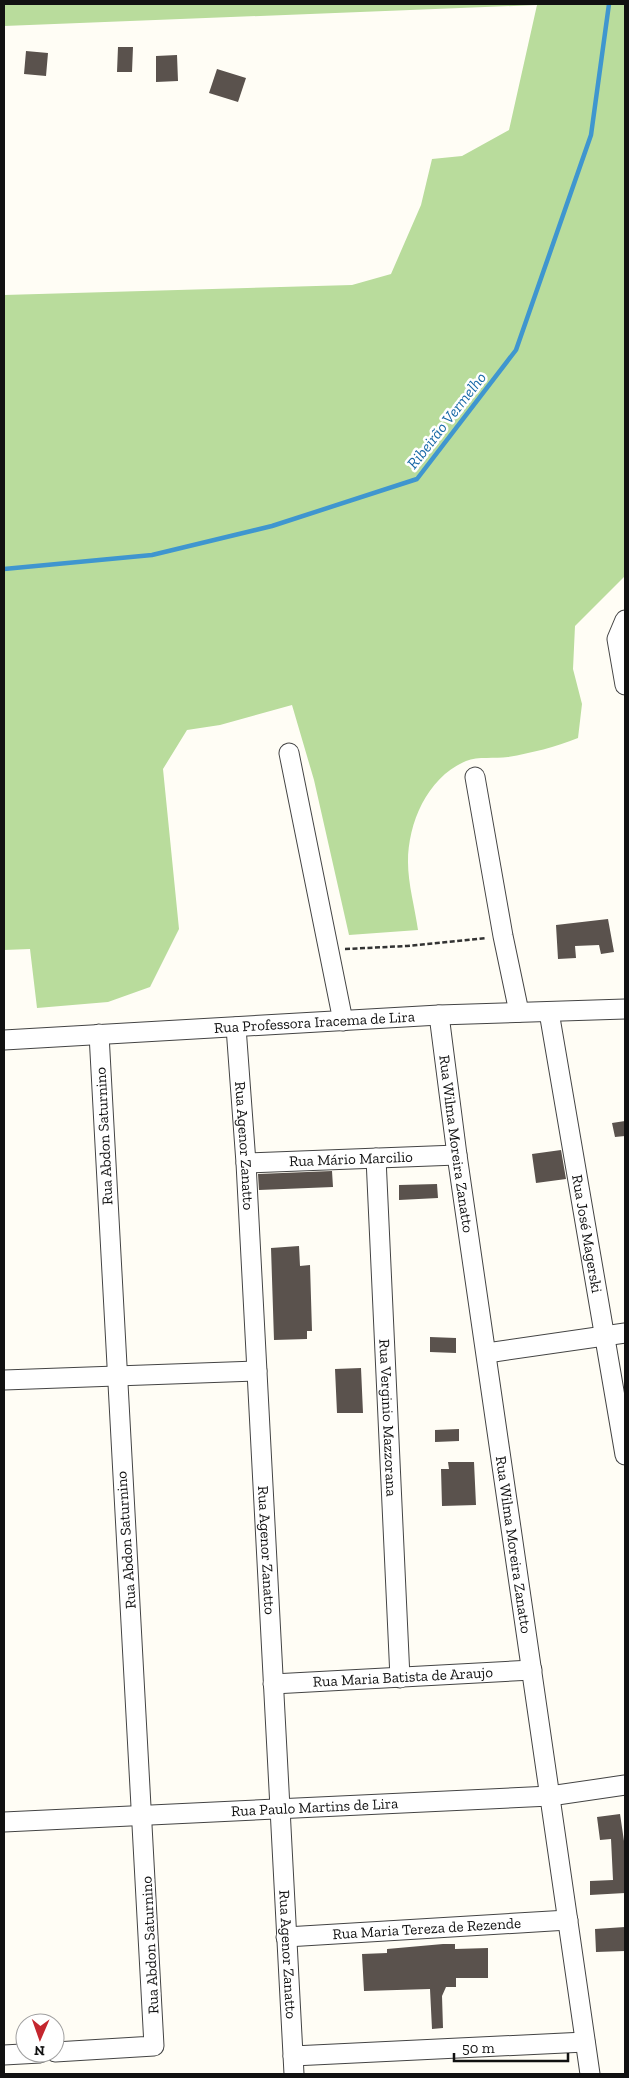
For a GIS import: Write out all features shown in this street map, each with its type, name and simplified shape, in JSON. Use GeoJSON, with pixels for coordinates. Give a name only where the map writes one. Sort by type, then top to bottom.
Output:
{"type":"FeatureCollection","features":[{"type":"Feature","properties":{"kind":"street"},"geometry":{"type":"LineString","coordinates":[[625,620],[617,639],[625,685]]}},
{"type":"Feature","properties":{"kind":"street"},"geometry":{"type":"LineString","coordinates":[[289,753],[343,1020]]}},
{"type":"Feature","properties":{"kind":"street"},"geometry":{"type":"LineString","coordinates":[[475,777],[503,936],[519,1012]]}},
{"type":"Feature","properties":{"kind":"street","name":"Rua Professora Iracema de Lira"},"geometry":{"type":"LineString","coordinates":[[4,1040],[439,1015],[625,1009]]}},
{"type":"Feature","properties":{"kind":"street","name":"Rua José Magerski"},"geometry":{"type":"LineString","coordinates":[[549,1012],[625,1455]]}},
{"type":"Feature","properties":{"kind":"street","name":"Rua Wilma Moreira Zanatto"},"geometry":{"type":"LineString","coordinates":[[439,1015],[457,1156],[590,2074]]}},
{"type":"Feature","properties":{"kind":"street","name":"Rua Agenor Zanatto"},"geometry":{"type":"LineString","coordinates":[[236,1027],[246,1164],[293,2065]]}},
{"type":"Feature","properties":{"kind":"street","name":"Rua Abdon Saturnino"},"geometry":{"type":"LineString","coordinates":[[65,2051],[154,2046],[144,1816],[116,1376],[99,1034]]}},
{"type":"Feature","properties":{"kind":"street","name":"Rua Mário Marcilio"},"geometry":{"type":"LineString","coordinates":[[246,1164],[457,1156]]}},
{"type":"Feature","properties":{"kind":"street","name":"Rua Verginio Mazzorana"},"geometry":{"type":"LineString","coordinates":[[376,1158],[400,1678]]}},
{"type":"Feature","properties":{"kind":"street"},"geometry":{"type":"LineString","coordinates":[[487,1353],[625,1333]]}},
{"type":"Feature","properties":{"kind":"street"},"geometry":{"type":"LineString","coordinates":[[4,1380],[257,1371]]}},
{"type":"Feature","properties":{"kind":"street","name":"Rua Maria Batista de Araujo"},"geometry":{"type":"LineString","coordinates":[[273,1684],[532,1670]]}},
{"type":"Feature","properties":{"kind":"street","name":"Rua Paulo Martins de Lira"},"geometry":{"type":"LineString","coordinates":[[4,1822],[550,1796],[625,1785]]}},
{"type":"Feature","properties":{"kind":"street","name":"Rua Maria Tereza de Rezende"},"geometry":{"type":"LineString","coordinates":[[286,1937],[568,1920]]}},
{"type":"Feature","properties":{"kind":"street"},"geometry":{"type":"LineString","coordinates":[[293,2065],[585,2042]]}},
{"type":"Feature","properties":{"kind":"path"},"geometry":{"type":"LineString","coordinates":[[329,950],[407,946],[503,936]]}},
{"type":"Feature","properties":{"kind":"green space"},"geometry":{"type":"Polygon","coordinates":[[[4,4],[625,4],[625,576],[575,626],[573,669],[582,704],[578,738],[526,754],[466,761],[453,768],[431,789],[416,817],[409,847],[408,870],[418,930],[349,935],[314,780],[292,705],[220,725],[187,730],[163,769],[179,929],[150,987],[108,1002],[37,1008],[30,949],[4,950],[4,295],[352,285],[391,274],[421,205],[432,159],[462,156],[509,130],[537,5],[4,26],[4,4]]]}},
{"type":"Feature","properties":{"kind":"building"},"geometry":{"type":"Polygon","coordinates":[[[118,47],[133,47],[132,72],[117,72],[118,47]]]}},
{"type":"Feature","properties":{"kind":"building"},"geometry":{"type":"Polygon","coordinates":[[[26,51],[48,53],[46,76],[24,74],[26,51]]]}},
{"type":"Feature","properties":{"kind":"building"},"geometry":{"type":"Polygon","coordinates":[[[177,55],[178,81],[156,82],[156,56],[177,55]]]}},
{"type":"Feature","properties":{"kind":"building"},"geometry":{"type":"Polygon","coordinates":[[[217,69],[246,78],[238,102],[209,93],[217,69]]]}},
{"type":"Feature","properties":{"kind":"building"},"geometry":{"type":"Polygon","coordinates":[[[608,919],[614,952],[601,954],[599,945],[575,946],[576,958],[558,959],[556,925],[608,919]]]}},
{"type":"Feature","properties":{"kind":"building"},"geometry":{"type":"Polygon","coordinates":[[[625,1121],[625,1136],[615,1137],[612,1123],[625,1121]]]}},
{"type":"Feature","properties":{"kind":"building"},"geometry":{"type":"Polygon","coordinates":[[[561,1150],[566,1179],[536,1183],[532,1154],[561,1150]]]}},
{"type":"Feature","properties":{"kind":"building"},"geometry":{"type":"Polygon","coordinates":[[[332,1171],[333,1187],[259,1190],[258,1174],[332,1171]]]}},
{"type":"Feature","properties":{"kind":"building"},"geometry":{"type":"Polygon","coordinates":[[[437,1184],[438,1198],[399,1200],[399,1185],[437,1184]]]}},
{"type":"Feature","properties":{"kind":"building"},"geometry":{"type":"Polygon","coordinates":[[[299,1246],[300,1266],[310,1265],[312,1331],[307,1331],[307,1339],[274,1340],[271,1248],[299,1246]]]}},
{"type":"Feature","properties":{"kind":"building"},"geometry":{"type":"Polygon","coordinates":[[[430,1337],[456,1338],[456,1353],[430,1352],[430,1337]]]}},
{"type":"Feature","properties":{"kind":"building"},"geometry":{"type":"Polygon","coordinates":[[[361,1368],[363,1413],[337,1413],[335,1369],[361,1368]]]}},
{"type":"Feature","properties":{"kind":"building"},"geometry":{"type":"Polygon","coordinates":[[[459,1429],[459,1441],[435,1442],[435,1430],[459,1429]]]}},
{"type":"Feature","properties":{"kind":"building"},"geometry":{"type":"Polygon","coordinates":[[[448,1462],[474,1462],[476,1505],[442,1506],[441,1469],[449,1469],[448,1462]]]}},
{"type":"Feature","properties":{"kind":"building"},"geometry":{"type":"Polygon","coordinates":[[[620,1814],[625,1841],[625,1893],[590,1895],[590,1881],[613,1880],[611,1839],[600,1840],[597,1817],[620,1814]]]}},
{"type":"Feature","properties":{"kind":"building"},"geometry":{"type":"Polygon","coordinates":[[[625,1927],[625,1951],[596,1952],[595,1929],[625,1927]]]}},
{"type":"Feature","properties":{"kind":"building"},"geometry":{"type":"Polygon","coordinates":[[[455,1944],[455,1949],[488,1948],[488,1978],[456,1978],[456,1987],[446,1987],[442,1996],[443,2028],[432,2029],[430,1989],[364,1991],[362,1954],[387,1953],[387,1949],[455,1944]]]}},
{"type":"Feature","properties":{"kind":"waterway","name":"Ribeirão Vermelho"},"geometry":{"type":"LineString","coordinates":[[4,569],[152,555],[272,526],[417,479],[516,350],[591,135],[609,4]]}}]}
